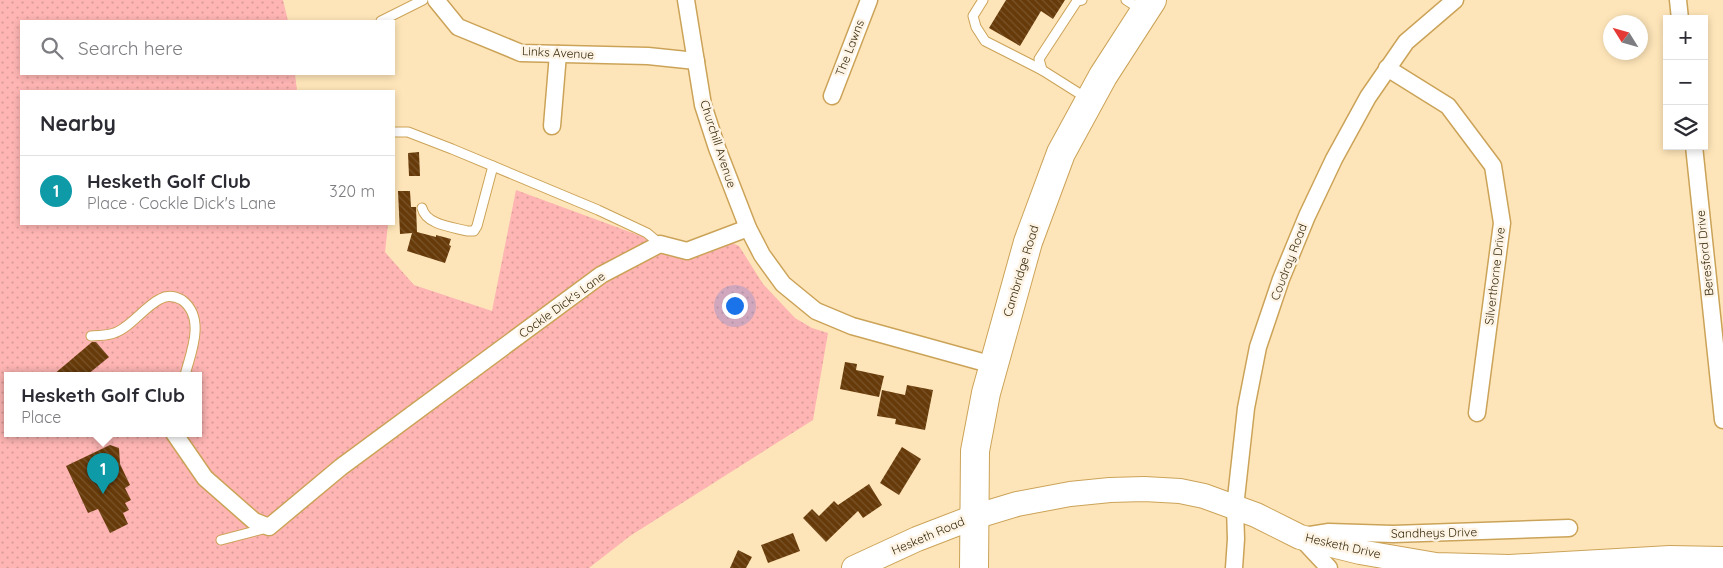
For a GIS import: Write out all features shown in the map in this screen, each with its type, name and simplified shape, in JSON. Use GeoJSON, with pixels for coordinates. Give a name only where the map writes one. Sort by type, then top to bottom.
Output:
{"type":"FeatureCollection","features":[{"type":"Feature","properties":{"kind":"highway","name":"Cambridge Road"},"geometry":{"type":"LineString","coordinates":[[974,568],[975,451],[993,365],[1028,242],[1061,153],[1141,4]]}},
{"type":"Feature","properties":{"kind":"street","name":"Links Avenue"},"geometry":{"type":"LineString","coordinates":[[436,0],[458,27],[521,53],[648,56],[696,61]]}},
{"type":"Feature","properties":{"kind":"street","name":"Churchill Avenue"},"geometry":{"type":"LineString","coordinates":[[686,0],[703,105],[748,228]]}},
{"type":"Feature","properties":{"kind":"street","name":"The Lawns"},"geometry":{"type":"LineString","coordinates":[[831,96],[869,0]]}},
{"type":"Feature","properties":{"kind":"street","name":"Coudray Road"},"geometry":{"type":"LineString","coordinates":[[1234,568],[1236,539],[1235,507],[1246,408],[1258,347],[1281,279],[1307,216],[1338,151],[1368,97],[1406,42],[1455,0]]}},
{"type":"Feature","properties":{"kind":"street"},"geometry":{"type":"LineString","coordinates":[[1678,0],[1680,15]]}},
{"type":"Feature","properties":{"kind":"street"},"geometry":{"type":"LineString","coordinates":[[552,126],[558,54]]}},
{"type":"Feature","properties":{"kind":"street","name":"Silverthorne Drive"},"geometry":{"type":"LineString","coordinates":[[1387,68],[1448,106],[1493,166],[1502,223],[1477,413]]}},
{"type":"Feature","properties":{"kind":"street","name":"Beresford Drive"},"geometry":{"type":"LineString","coordinates":[[1694,150],[1723,420]]}},
{"type":"Feature","properties":{"kind":"street"},"geometry":{"type":"LineString","coordinates":[[660,244],[687,251],[748,228],[762,255],[783,284],[816,311],[852,326],[993,365]]}},
{"type":"Feature","properties":{"kind":"street","name":"Cockle Dick's Lane"},"geometry":{"type":"LineString","coordinates":[[269,527],[340,468],[601,275],[660,244]]}},
{"type":"Feature","properties":{"kind":"street"},"geometry":{"type":"LineString","coordinates":[[177,437],[205,478],[254,522],[269,527]]}},
{"type":"Feature","properties":{"kind":"street","name":"Hesketh Drive"},"geometry":{"type":"LineString","coordinates":[[974,516],[1017,504],[1070,494],[1144,489],[1204,496],[1256,515],[1300,537],[1360,552],[1436,565],[1509,567],[1670,558],[1723,560]]}},
{"type":"Feature","properties":{"kind":"street","name":"Hesketh Road"},"geometry":{"type":"LineString","coordinates":[[854,568],[974,516]]}},
{"type":"Feature","properties":{"kind":"street","name":"Sandheys Drive"},"geometry":{"type":"LineString","coordinates":[[1300,537],[1329,532],[1393,534],[1569,528]]}},
{"type":"Feature","properties":{"kind":"street"},"geometry":{"type":"LineString","coordinates":[[1300,537],[1329,568]]}},
{"type":"Feature","properties":{"kind":"lane"},"geometry":{"type":"LineString","coordinates":[[384,20],[424,0]]}},
{"type":"Feature","properties":{"kind":"lane"},"geometry":{"type":"LineString","coordinates":[[983,0],[973,16],[976,27],[985,41],[1042,70],[1090,100]]}},
{"type":"Feature","properties":{"kind":"lane"},"geometry":{"type":"LineString","coordinates":[[1042,70],[1039,59],[1078,2],[1082,0]]}},
{"type":"Feature","properties":{"kind":"lane"},"geometry":{"type":"LineString","coordinates":[[395,132],[408,132],[598,210],[647,233],[660,244]]}},
{"type":"Feature","properties":{"kind":"lane"},"geometry":{"type":"LineString","coordinates":[[422,208],[423,214],[429,220],[467,231],[474,231],[493,166]]}},
{"type":"Feature","properties":{"kind":"lane"},"geometry":{"type":"LineString","coordinates":[[91,336],[119,331],[161,298],[173,297],[180,299],[190,309],[195,323],[193,346],[186,372]]}},
{"type":"Feature","properties":{"kind":"lane"},"geometry":{"type":"LineString","coordinates":[[221,540],[269,527]]}},
{"type":"Feature","properties":{"kind":"shaded area"},"geometry":{"type":"Polygon","coordinates":[[[0,0],[283,0],[288,20],[20,20],[20,75],[295,75],[297,90],[20,90],[20,225],[388,225],[385,252],[414,285],[492,311],[516,190],[641,236],[682,258],[702,255],[732,243],[739,246],[763,284],[795,318],[812,328],[828,333],[813,420],[630,536],[589,568],[0,568],[0,0]]]}},
{"type":"Feature","properties":{"kind":"building"},"geometry":{"type":"Polygon","coordinates":[[[1006,0],[1065,0],[1053,19],[1041,11],[1020,46],[989,28],[1006,0]]]}},
{"type":"Feature","properties":{"kind":"building"},"geometry":{"type":"Polygon","coordinates":[[[419,152],[420,176],[409,176],[408,153],[419,152]]]}},
{"type":"Feature","properties":{"kind":"building"},"geometry":{"type":"Polygon","coordinates":[[[398,191],[410,191],[411,207],[416,207],[417,232],[451,239],[449,245],[451,246],[445,263],[407,251],[412,233],[400,234],[398,191]]]}},
{"type":"Feature","properties":{"kind":"building"},"geometry":{"type":"Polygon","coordinates":[[[92,342],[96,342],[109,357],[91,372],[57,372],[92,342]]]}},
{"type":"Feature","properties":{"kind":"building"},"geometry":{"type":"Polygon","coordinates":[[[845,362],[857,364],[856,370],[884,376],[879,397],[840,389],[845,362]]]}},
{"type":"Feature","properties":{"kind":"building"},"geometry":{"type":"Polygon","coordinates":[[[907,385],[933,390],[925,430],[895,424],[896,419],[877,416],[882,390],[905,395],[907,385]]]}},
{"type":"Feature","properties":{"kind":"building"},"geometry":{"type":"Polygon","coordinates":[[[110,445],[119,448],[120,464],[130,485],[125,488],[131,500],[125,503],[129,510],[123,513],[128,524],[110,533],[98,509],[88,513],[66,466],[110,445]]]}},
{"type":"Feature","properties":{"kind":"building"},"geometry":{"type":"Polygon","coordinates":[[[902,447],[921,459],[899,495],[880,483],[902,447]]]}},
{"type":"Feature","properties":{"kind":"building"},"geometry":{"type":"Polygon","coordinates":[[[869,484],[882,505],[863,518],[858,511],[826,542],[803,518],[812,509],[819,516],[834,501],[838,505],[869,484]]]}},
{"type":"Feature","properties":{"kind":"building"},"geometry":{"type":"Polygon","coordinates":[[[793,533],[800,551],[768,563],[761,545],[793,533]]]}},
{"type":"Feature","properties":{"kind":"building"},"geometry":{"type":"Polygon","coordinates":[[[738,550],[752,557],[746,568],[730,568],[738,550]]]}},
{"type":"Feature","properties":{"kind":"place","name":"Hesketh Golf Club"},"geometry":{"type":"Point","coordinates":[103,494]}}]}
